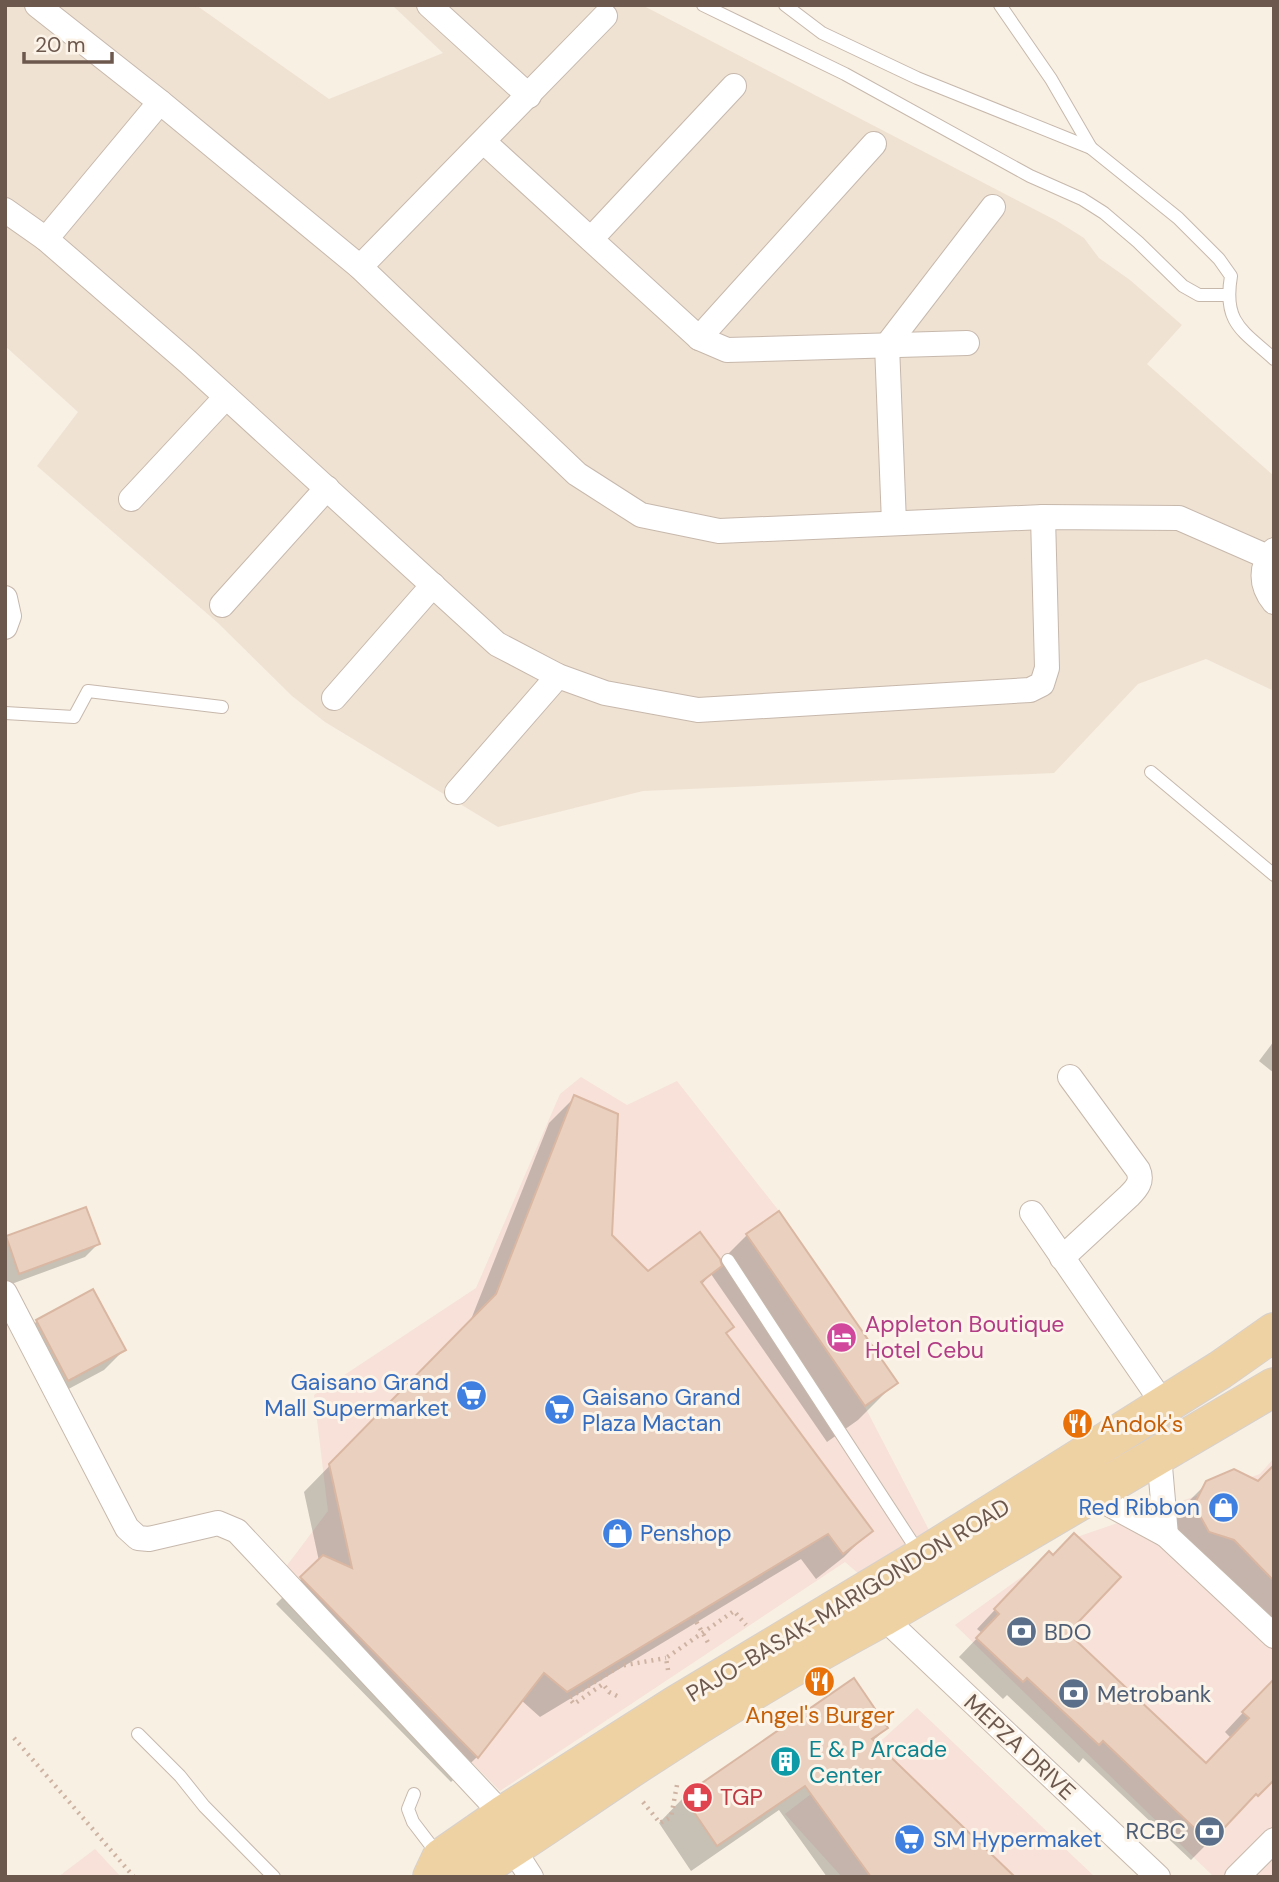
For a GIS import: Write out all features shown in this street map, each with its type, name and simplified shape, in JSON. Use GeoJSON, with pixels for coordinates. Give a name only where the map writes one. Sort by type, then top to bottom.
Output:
{"type":"FeatureCollection","features":[{"type":"Feature","properties":{"kind":"main road","name":"PAJO-BASAK-MARIGONDON ROAD"},"geometry":{"type":"LineString","coordinates":[[516,1847],[676,1705],[922,1557],[1164,1405],[1274,1332]]}},
{"type":"Feature","properties":{"kind":"main road","name":"PAJO-BASAK-MARIGONDON ROAD"},"geometry":{"type":"LineString","coordinates":[[446,1871],[516,1847],[656,1753],[827,1647],[883,1617],[1274,1387]]}},
{"type":"Feature","properties":{"kind":"street"},"geometry":{"type":"LineString","coordinates":[[37,5],[160,102],[360,267],[577,474],[641,515],[719,531],[1043,517],[1179,518],[1271,554],[1264,569],[1263,582],[1274,601]]}},
{"type":"Feature","properties":{"kind":"street"},"geometry":{"type":"LineString","coordinates":[[429,5],[529,96]]}},
{"type":"Feature","properties":{"kind":"street"},"geometry":{"type":"LineString","coordinates":[[360,267],[604,16]]}},
{"type":"Feature","properties":{"kind":"street"},"geometry":{"type":"LineString","coordinates":[[591,239],[734,86]]}},
{"type":"Feature","properties":{"kind":"street"},"geometry":{"type":"LineString","coordinates":[[46,239],[160,102]]}},
{"type":"Feature","properties":{"kind":"street"},"geometry":{"type":"LineString","coordinates":[[484,142],[699,338],[727,350],[967,343]]}},
{"type":"Feature","properties":{"kind":"street"},"geometry":{"type":"LineString","coordinates":[[699,338],[874,144]]}},
{"type":"Feature","properties":{"kind":"street"},"geometry":{"type":"LineString","coordinates":[[894,523],[887,345],[993,207]]}},
{"type":"Feature","properties":{"kind":"street"},"geometry":{"type":"LineString","coordinates":[[5,210],[46,239],[226,397],[497,644],[558,676],[605,693],[698,710],[1030,690],[1042,684],[1047,668],[1043,517]]}},
{"type":"Feature","properties":{"kind":"street"},"geometry":{"type":"LineString","coordinates":[[131,499],[226,397]]}},
{"type":"Feature","properties":{"kind":"street"},"geometry":{"type":"LineString","coordinates":[[222,605],[327,488]]}},
{"type":"Feature","properties":{"kind":"street"},"geometry":{"type":"LineString","coordinates":[[334,698],[433,585]]}},
{"type":"Feature","properties":{"kind":"street"},"geometry":{"type":"LineString","coordinates":[[5,598],[9,616],[5,627]]}},
{"type":"Feature","properties":{"kind":"street"},"geometry":{"type":"LineString","coordinates":[[457,792],[558,676]]}},
{"type":"Feature","properties":{"kind":"street"},"geometry":{"type":"LineString","coordinates":[[1062,1258],[1129,1196],[1139,1185],[1140,1179],[1138,1170],[1070,1077]]}},
{"type":"Feature","properties":{"kind":"street"},"geometry":{"type":"LineString","coordinates":[[1032,1213],[1164,1405]]}},
{"type":"Feature","properties":{"kind":"street"},"geometry":{"type":"LineString","coordinates":[[5,1293],[127,1528],[138,1538],[149,1539],[218,1523],[237,1531],[443,1760],[516,1847]]}},
{"type":"Feature","properties":{"kind":"street"},"geometry":{"type":"LineString","coordinates":[[1159,1455],[1166,1535]]}},
{"type":"Feature","properties":{"kind":"street"},"geometry":{"type":"LineString","coordinates":[[1092,1495],[1166,1535],[1274,1636]]}},
{"type":"Feature","properties":{"kind":"street","name":"MEPZA DRIVE"},"geometry":{"type":"LineString","coordinates":[[883,1617],[1158,1877]]}},
{"type":"Feature","properties":{"kind":"street"},"geometry":{"type":"LineString","coordinates":[[1237,1877],[1274,1840]]}},
{"type":"Feature","properties":{"kind":"lane"},"geometry":{"type":"LineString","coordinates":[[703,5],[845,74],[1030,176],[1082,199],[1104,213],[1138,242],[1183,286],[1199,295],[1228,295]]}},
{"type":"Feature","properties":{"kind":"lane"},"geometry":{"type":"LineString","coordinates":[[785,5],[822,33],[917,78],[1091,148],[1178,218],[1219,259],[1231,276],[1228,295],[1234,323],[1274,359]]}},
{"type":"Feature","properties":{"kind":"lane"},"geometry":{"type":"LineString","coordinates":[[1000,5],[1051,79],[1091,148]]}},
{"type":"Feature","properties":{"kind":"lane"},"geometry":{"type":"LineString","coordinates":[[5,713],[74,717],[88,691],[222,706]]}},
{"type":"Feature","properties":{"kind":"lane"},"geometry":{"type":"LineString","coordinates":[[1151,772],[1274,875]]}},
{"type":"Feature","properties":{"kind":"lane"},"geometry":{"type":"LineString","coordinates":[[728,1260],[922,1557]]}},
{"type":"Feature","properties":{"kind":"lane"},"geometry":{"type":"LineString","coordinates":[[138,1734],[274,1877]]}},
{"type":"Feature","properties":{"kind":"lane"},"geometry":{"type":"LineString","coordinates":[[414,1794],[408,1809],[410,1815],[446,1871]]}},
{"type":"Feature","properties":{"kind":"path"},"geometry":{"type":"LineString","coordinates":[[617,1696],[609,1692],[603,1684],[573,1704],[569,1698],[620,1666],[666,1658]]}},
{"type":"Feature","properties":{"kind":"path"},"geometry":{"type":"LineString","coordinates":[[14,1738],[134,1877]]}},
{"type":"Feature","properties":{"kind":"path"},"geometry":{"type":"LineString","coordinates":[[638,1797],[660,1823],[671,1817],[677,1785]]}},
{"type":"Feature","properties":{"kind":"shaded area"},"geometry":{"type":"Polygon","coordinates":[[[5,5],[196,5],[329,99],[443,53],[392,5],[642,5],[1057,221],[1084,238],[1099,258],[1130,280],[1182,325],[1147,364],[1274,476],[1274,691],[1206,659],[1138,684],[1054,773],[643,791],[498,827],[325,722],[292,696],[218,623],[37,466],[78,412],[5,346],[5,5]]]}},
{"type":"Feature","properties":{"kind":"shaded area"},"geometry":{"type":"Polygon","coordinates":[[[581,1077],[627,1105],[677,1081],[779,1211],[898,1383],[865,1407],[930,1532],[859,1574],[845,1562],[500,1791],[282,1572],[328,1511],[314,1395],[476,1288],[560,1094],[581,1077]]]}},
{"type":"Feature","properties":{"kind":"shaded area"},"geometry":{"type":"Polygon","coordinates":[[[1274,1458],[1274,1877],[1214,1877],[955,1625],[1077,1537],[1260,1474],[1274,1458]]]}},
{"type":"Feature","properties":{"kind":"shaded area"},"geometry":{"type":"Polygon","coordinates":[[[917,1708],[1095,1877],[842,1877],[785,1814],[883,1739],[917,1708]]]}},
{"type":"Feature","properties":{"kind":"shaded area"},"geometry":{"type":"Polygon","coordinates":[[[95,1849],[121,1877],[58,1877],[95,1849]]]}},
{"type":"Feature","properties":{"kind":"building","name":"Gaisano Grand Plaza Mactan"},"geometry":{"type":"Polygon","coordinates":[[[574,1095],[618,1114],[612,1235],[648,1271],[700,1232],[720,1259],[722,1266],[701,1282],[734,1327],[726,1333],[873,1531],[843,1554],[828,1534],[567,1692],[544,1673],[478,1758],[300,1577],[323,1555],[352,1568],[329,1464],[496,1294],[574,1095]]]}},
{"type":"Feature","properties":{"kind":"building"},"geometry":{"type":"Polygon","coordinates":[[[86,1207],[100,1244],[19,1274],[6,1236],[86,1207]]]}},
{"type":"Feature","properties":{"kind":"building","name":"Appleton Boutique Hotel Cebu"},"geometry":{"type":"Polygon","coordinates":[[[779,1211],[898,1383],[865,1406],[746,1234],[779,1211]]]}},
{"type":"Feature","properties":{"kind":"building"},"geometry":{"type":"Polygon","coordinates":[[[93,1289],[126,1350],[68,1381],[36,1320],[93,1289]]]}},
{"type":"Feature","properties":{"kind":"building"},"geometry":{"type":"Polygon","coordinates":[[[1274,1465],[1274,1581],[1234,1540],[1209,1532],[1194,1505],[1206,1481],[1234,1469],[1258,1481],[1274,1465]]]}},
{"type":"Feature","properties":{"kind":"building"},"geometry":{"type":"Polygon","coordinates":[[[1074,1533],[1121,1577],[1068,1633],[1206,1763],[1249,1718],[1242,1712],[1274,1679],[1274,1780],[1258,1796],[1256,1794],[1210,1843],[1103,1741],[1099,1745],[1027,1678],[1023,1682],[976,1638],[999,1614],[994,1609],[1049,1551],[1053,1555],[1074,1533]]]}},
{"type":"Feature","properties":{"kind":"building"},"geometry":{"type":"Polygon","coordinates":[[[854,1678],[888,1728],[872,1739],[1015,1877],[871,1877],[805,1786],[717,1846],[683,1796],[854,1678]]]}},
{"type":"Feature","properties":{"kind":"place","name":"Appleton Boutique Hotel Cebu"},"geometry":{"type":"Point","coordinates":[842,1337]}},
{"type":"Feature","properties":{"kind":"place","name":"Gaisano Grand Mall Supermarket"},"geometry":{"type":"Point","coordinates":[472,1395]}},
{"type":"Feature","properties":{"kind":"place","name":"Gaisano Grand Plaza Mactan"},"geometry":{"type":"Point","coordinates":[559,1410]}},
{"type":"Feature","properties":{"kind":"place","name":"Andok's"},"geometry":{"type":"Point","coordinates":[1077,1424]}},
{"type":"Feature","properties":{"kind":"place","name":"Red Ribbon"},"geometry":{"type":"Point","coordinates":[1223,1507]}},
{"type":"Feature","properties":{"kind":"place","name":"Penshop"},"geometry":{"type":"Point","coordinates":[617,1533]}},
{"type":"Feature","properties":{"kind":"place","name":"BDO"},"geometry":{"type":"Point","coordinates":[1021,1632]}},
{"type":"Feature","properties":{"kind":"place","name":"Angel's Burger"},"geometry":{"type":"Point","coordinates":[820,1681]}},
{"type":"Feature","properties":{"kind":"place","name":"Metrobank"},"geometry":{"type":"Point","coordinates":[1074,1694]}},
{"type":"Feature","properties":{"kind":"place","name":"E & P Arcade Center"},"geometry":{"type":"Point","coordinates":[786,1762]}},
{"type":"Feature","properties":{"kind":"place","name":"TGP"},"geometry":{"type":"Point","coordinates":[697,1797]}},
{"type":"Feature","properties":{"kind":"place","name":"RCBC"},"geometry":{"type":"Point","coordinates":[1209,1831]}},
{"type":"Feature","properties":{"kind":"place","name":"SM Hypermaket"},"geometry":{"type":"Point","coordinates":[910,1839]}}]}
